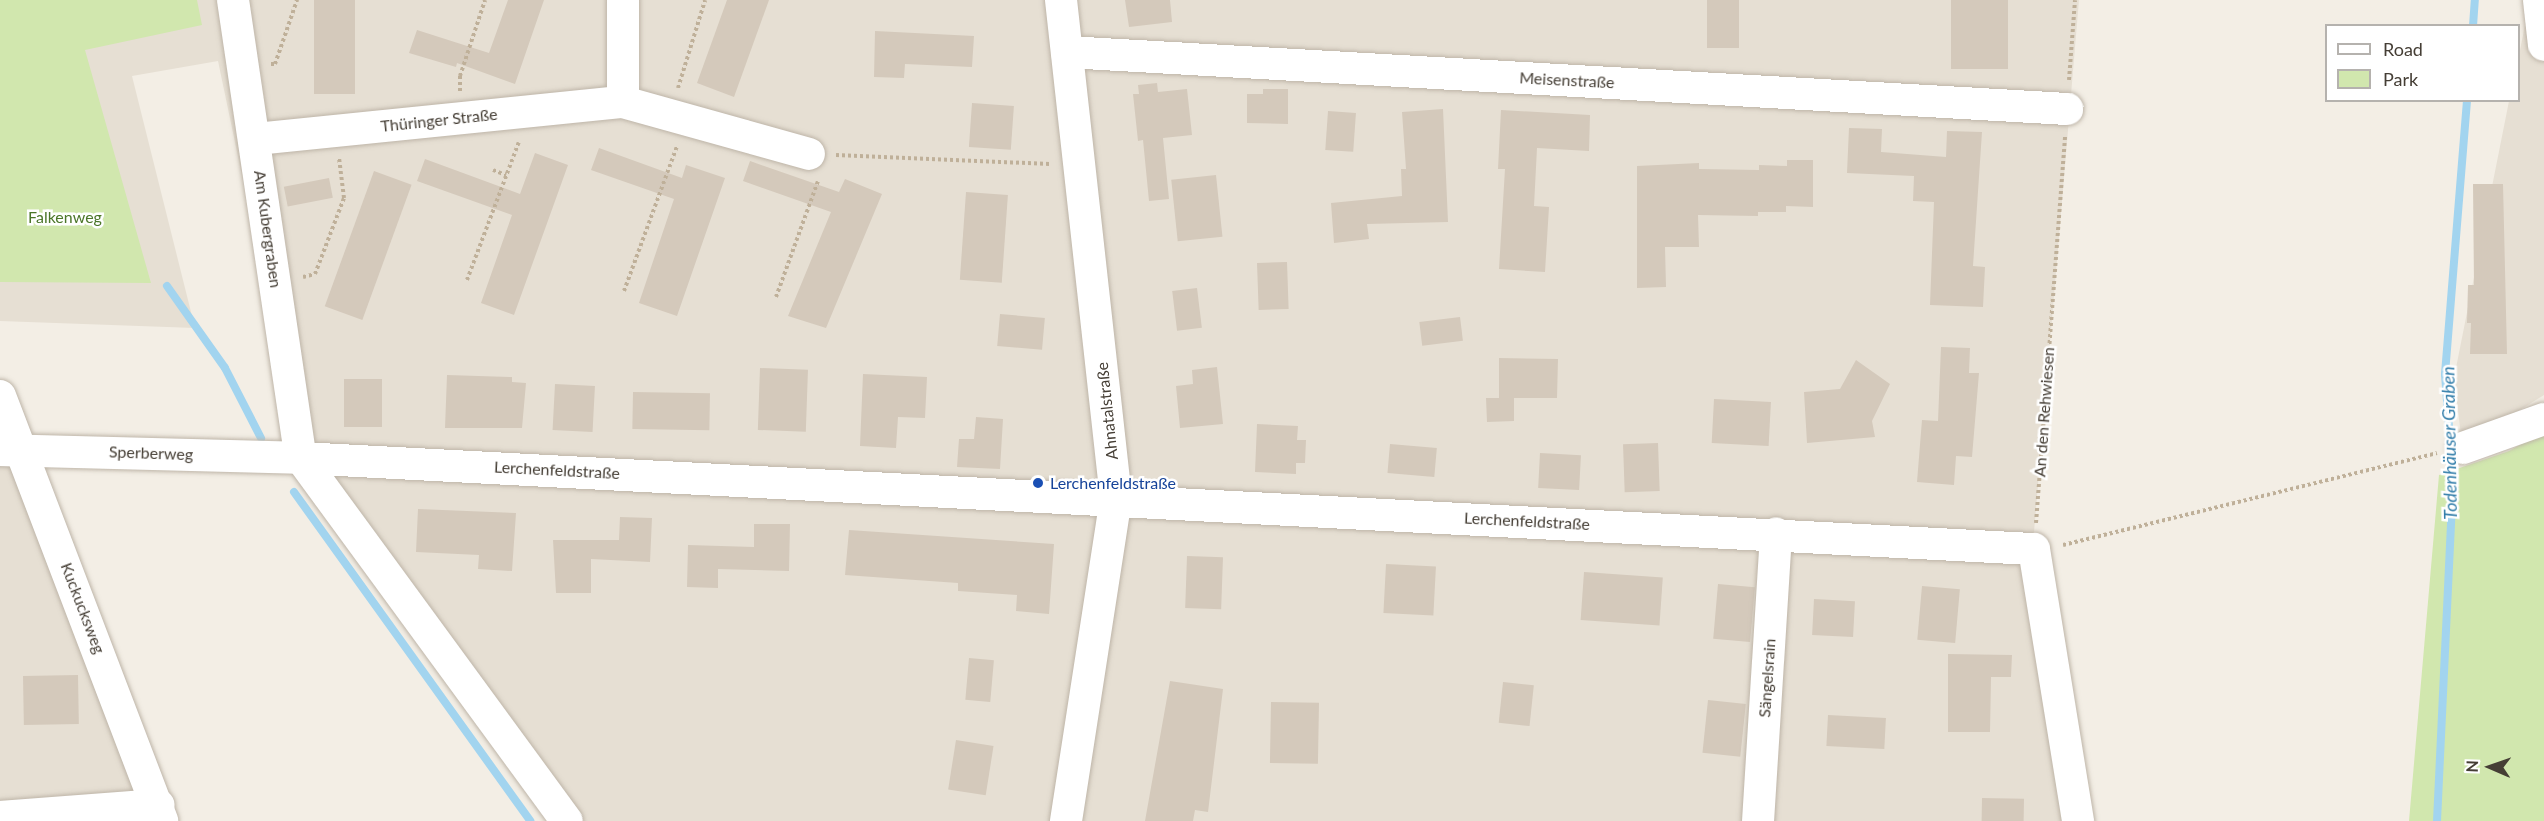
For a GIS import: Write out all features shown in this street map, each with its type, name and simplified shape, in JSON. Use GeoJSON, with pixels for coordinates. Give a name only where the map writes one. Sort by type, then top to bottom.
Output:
{"type":"FeatureCollection","features":[{"type":"Feature","properties":{"kind":"street","name":"Am Kubergraben"},"geometry":{"type":"LineString","coordinates":[[233,0],[256,139],[301,458]]}},
{"type":"Feature","properties":{"kind":"street"},"geometry":{"type":"LineString","coordinates":[[623,0],[623,102]]}},
{"type":"Feature","properties":{"kind":"street","name":"Ahnatalstraße"},"geometry":{"type":"LineString","coordinates":[[1061,0],[1116,498],[1066,821]]}},
{"type":"Feature","properties":{"kind":"street"},"geometry":{"type":"LineString","coordinates":[[2539,0],[2544,45]]}},
{"type":"Feature","properties":{"kind":"street","name":"Meisenstraße"},"geometry":{"type":"LineString","coordinates":[[1067,52],[2067,109]]}},
{"type":"Feature","properties":{"kind":"street","name":"Thüringer Straße"},"geometry":{"type":"LineString","coordinates":[[256,139],[623,102],[818,154]]}},
{"type":"Feature","properties":{"kind":"street","name":"Kuckucksweg"},"geometry":{"type":"LineString","coordinates":[[0,396],[11,449],[161,813]]}},
{"type":"Feature","properties":{"kind":"street"},"geometry":{"type":"LineString","coordinates":[[2448,451],[2544,419]]}},
{"type":"Feature","properties":{"kind":"street","name":"Sperberweg"},"geometry":{"type":"LineString","coordinates":[[11,449],[301,458]]}},
{"type":"Feature","properties":{"kind":"street"},"geometry":{"type":"LineString","coordinates":[[301,458],[567,821]]}},
{"type":"Feature","properties":{"kind":"street","name":"Lerchenfeldstraße"},"geometry":{"type":"LineString","coordinates":[[301,458],[1116,498],[2034,549]]}},
{"type":"Feature","properties":{"kind":"street","name":"Sängelsrain"},"geometry":{"type":"LineString","coordinates":[[1758,821],[1776,534]]}},
{"type":"Feature","properties":{"kind":"street"},"geometry":{"type":"LineString","coordinates":[[2034,549],[2078,821]]}},
{"type":"Feature","properties":{"kind":"street"},"geometry":{"type":"LineString","coordinates":[[0,817],[161,813]]}},
{"type":"Feature","properties":{"kind":"path"},"geometry":{"type":"LineString","coordinates":[[244,68],[275,64],[297,0]]}},
{"type":"Feature","properties":{"kind":"path"},"geometry":{"type":"LineString","coordinates":[[459,118],[460,76],[485,0]]}},
{"type":"Feature","properties":{"kind":"path"},"geometry":{"type":"LineString","coordinates":[[624,291],[678,117],[705,0]]}},
{"type":"Feature","properties":{"kind":"path","name":"An den Rehwiesen"},"geometry":{"type":"LineString","coordinates":[[2034,549],[2075,0]]}},
{"type":"Feature","properties":{"kind":"path"},"geometry":{"type":"LineString","coordinates":[[467,280],[522,133],[522,112]]}},
{"type":"Feature","properties":{"kind":"path"},"geometry":{"type":"LineString","coordinates":[[276,282],[315,274],[344,198],[336,131]]}},
{"type":"Feature","properties":{"kind":"path"},"geometry":{"type":"LineString","coordinates":[[776,297],[818,154],[1081,165]]}},
{"type":"Feature","properties":{"kind":"path"},"geometry":{"type":"LineString","coordinates":[[493,170],[506,175]]}},
{"type":"Feature","properties":{"kind":"path"},"geometry":{"type":"LineString","coordinates":[[2034,549],[2086,542],[2448,451]]}},
{"type":"Feature","properties":{"kind":"shaded area"},"geometry":{"type":"Polygon","coordinates":[[[0,0],[2079,0],[2034,532],[2074,821],[567,821],[301,458],[218,61],[132,76],[195,328],[0,321],[0,0]]]}},
{"type":"Feature","properties":{"kind":"shaded area"},"geometry":{"type":"Polygon","coordinates":[[[2530,0],[2544,0],[2544,395],[2487,430],[2461,435],[2454,378],[2509,102],[2520,102],[2520,50],[2530,0]]]}},
{"type":"Feature","properties":{"kind":"shaded area"},"geometry":{"type":"Polygon","coordinates":[[[0,384],[159,805],[0,821],[0,384]]]}},
{"type":"Feature","properties":{"kind":"green space","name":"Falkenweg"},"geometry":{"type":"Polygon","coordinates":[[[0,0],[197,0],[202,25],[85,50],[151,283],[0,282],[0,0]]]}},
{"type":"Feature","properties":{"kind":"green space"},"geometry":{"type":"Polygon","coordinates":[[[2544,431],[2544,821],[2409,821],[2439,475],[2509,451],[2544,431]]]}},
{"type":"Feature","properties":{"kind":"building"},"geometry":{"type":"Polygon","coordinates":[[[314,0],[355,0],[355,94],[314,94],[314,0]]]}},
{"type":"Feature","properties":{"kind":"building"},"geometry":{"type":"Polygon","coordinates":[[[508,0],[544,0],[515,84],[457,63],[456,67],[409,53],[417,30],[489,53],[508,0]]]}},
{"type":"Feature","properties":{"kind":"building"},"geometry":{"type":"Polygon","coordinates":[[[727,0],[769,0],[734,97],[697,83],[727,0]]]}},
{"type":"Feature","properties":{"kind":"building"},"geometry":{"type":"Polygon","coordinates":[[[1125,0],[1170,0],[1172,22],[1129,27],[1125,0]]]}},
{"type":"Feature","properties":{"kind":"building"},"geometry":{"type":"Polygon","coordinates":[[[1707,0],[1739,0],[1739,48],[1707,48],[1707,0]]]}},
{"type":"Feature","properties":{"kind":"building"},"geometry":{"type":"Polygon","coordinates":[[[1951,0],[2008,0],[2008,69],[1951,69],[1951,0]]]}},
{"type":"Feature","properties":{"kind":"building"},"geometry":{"type":"Polygon","coordinates":[[[875,31],[974,36],[972,67],[905,64],[904,78],[874,77],[875,31]]]}},
{"type":"Feature","properties":{"kind":"building"},"geometry":{"type":"Polygon","coordinates":[[[1157,83],[1158,92],[1187,89],[1192,135],[1163,138],[1169,199],[1149,201],[1143,140],[1138,141],[1133,94],[1139,94],[1138,85],[1157,83]]]}},
{"type":"Feature","properties":{"kind":"building"},"geometry":{"type":"Polygon","coordinates":[[[1263,89],[1288,89],[1288,124],[1247,123],[1247,94],[1263,94],[1263,89]]]}},
{"type":"Feature","properties":{"kind":"building"},"geometry":{"type":"Polygon","coordinates":[[[972,103],[1014,106],[1011,150],[969,147],[972,103]]]}},
{"type":"Feature","properties":{"kind":"building"},"geometry":{"type":"Polygon","coordinates":[[[1443,109],[1448,222],[1367,224],[1369,239],[1334,243],[1331,203],[1402,196],[1401,169],[1406,169],[1402,112],[1443,109]]]}},
{"type":"Feature","properties":{"kind":"building"},"geometry":{"type":"Polygon","coordinates":[[[1501,110],[1590,115],[1589,151],[1537,148],[1534,206],[1549,207],[1545,272],[1499,269],[1505,169],[1498,169],[1501,110]]]}},
{"type":"Feature","properties":{"kind":"building"},"geometry":{"type":"Polygon","coordinates":[[[1328,111],[1356,113],[1353,152],[1325,150],[1328,111]]]}},
{"type":"Feature","properties":{"kind":"building"},"geometry":{"type":"Polygon","coordinates":[[[1849,128],[1882,129],[1881,152],[1946,157],[1947,131],[1982,132],[1973,266],[1985,267],[1983,307],[1930,305],[1934,202],[1913,201],[1914,176],[1847,173],[1849,128]]]}},
{"type":"Feature","properties":{"kind":"building"},"geometry":{"type":"Polygon","coordinates":[[[599,148],[682,178],[686,165],[725,178],[677,316],[639,303],[674,199],[591,170],[599,148]]]}},
{"type":"Feature","properties":{"kind":"building"},"geometry":{"type":"Polygon","coordinates":[[[535,153],[568,165],[514,315],[481,303],[512,215],[417,181],[425,159],[520,194],[535,153]]]}},
{"type":"Feature","properties":{"kind":"building"},"geometry":{"type":"Polygon","coordinates":[[[1787,160],[1813,160],[1813,207],[1786,206],[1786,212],[1758,212],[1758,216],[1698,215],[1699,247],[1665,247],[1666,287],[1637,288],[1637,166],[1699,163],[1699,169],[1759,170],[1759,165],[1787,166],[1787,160]]]}},
{"type":"Feature","properties":{"kind":"building"},"geometry":{"type":"Polygon","coordinates":[[[750,161],[839,192],[845,179],[882,194],[826,328],[788,316],[831,212],[743,181],[750,161]]]}},
{"type":"Feature","properties":{"kind":"building"},"geometry":{"type":"Polygon","coordinates":[[[374,171],[412,185],[362,320],[325,306],[374,171]]]}},
{"type":"Feature","properties":{"kind":"building"},"geometry":{"type":"Polygon","coordinates":[[[1216,175],[1222,237],[1178,241],[1171,180],[1216,175]]]}},
{"type":"Feature","properties":{"kind":"building"},"geometry":{"type":"Polygon","coordinates":[[[329,178],[333,198],[288,206],[284,187],[329,178]]]}},
{"type":"Feature","properties":{"kind":"building"},"geometry":{"type":"Polygon","coordinates":[[[2473,184],[2503,184],[2507,354],[2470,354],[2471,323],[2467,323],[2468,285],[2474,285],[2473,184]]]}},
{"type":"Feature","properties":{"kind":"building"},"geometry":{"type":"Polygon","coordinates":[[[966,192],[1008,195],[1002,283],[960,280],[966,192]]]}},
{"type":"Feature","properties":{"kind":"building"},"geometry":{"type":"Polygon","coordinates":[[[1287,262],[1289,309],[1259,310],[1257,263],[1287,262]]]}},
{"type":"Feature","properties":{"kind":"building"},"geometry":{"type":"Polygon","coordinates":[[[1197,288],[1202,328],[1177,331],[1172,291],[1197,288]]]}},
{"type":"Feature","properties":{"kind":"building"},"geometry":{"type":"Polygon","coordinates":[[[1000,314],[1045,318],[1042,350],[997,346],[1000,314]]]}},
{"type":"Feature","properties":{"kind":"building"},"geometry":{"type":"Polygon","coordinates":[[[1460,317],[1463,341],[1422,346],[1419,322],[1460,317]]]}},
{"type":"Feature","properties":{"kind":"building"},"geometry":{"type":"Polygon","coordinates":[[[1941,347],[1970,348],[1969,373],[1979,373],[1972,457],[1956,456],[1954,485],[1917,482],[1922,420],[1938,421],[1941,347]]]}},
{"type":"Feature","properties":{"kind":"building"},"geometry":{"type":"Polygon","coordinates":[[[1499,358],[1558,359],[1557,398],[1514,398],[1514,421],[1487,422],[1486,398],[1499,398],[1499,358]]]}},
{"type":"Feature","properties":{"kind":"building"},"geometry":{"type":"Polygon","coordinates":[[[1856,360],[1890,384],[1872,421],[1875,437],[1807,443],[1804,392],[1840,389],[1856,360]]]}},
{"type":"Feature","properties":{"kind":"building"},"geometry":{"type":"Polygon","coordinates":[[[1217,367],[1223,424],[1180,428],[1176,386],[1193,384],[1192,370],[1217,367]]]}},
{"type":"Feature","properties":{"kind":"building"},"geometry":{"type":"Polygon","coordinates":[[[760,368],[808,370],[806,432],[758,430],[760,368]]]}},
{"type":"Feature","properties":{"kind":"building"},"geometry":{"type":"Polygon","coordinates":[[[863,374],[927,377],[925,418],[898,417],[896,448],[860,446],[863,374]]]}},
{"type":"Feature","properties":{"kind":"building"},"geometry":{"type":"Polygon","coordinates":[[[447,375],[512,377],[512,382],[526,383],[522,428],[445,428],[447,375]]]}},
{"type":"Feature","properties":{"kind":"building"},"geometry":{"type":"Polygon","coordinates":[[[344,379],[382,379],[382,427],[344,427],[344,379]]]}},
{"type":"Feature","properties":{"kind":"building"},"geometry":{"type":"Polygon","coordinates":[[[555,384],[595,386],[593,432],[553,430],[555,384]]]}},
{"type":"Feature","properties":{"kind":"building"},"geometry":{"type":"Polygon","coordinates":[[[633,392],[710,393],[709,430],[632,429],[633,392]]]}},
{"type":"Feature","properties":{"kind":"building"},"geometry":{"type":"Polygon","coordinates":[[[1714,399],[1771,402],[1769,446],[1712,443],[1714,399]]]}},
{"type":"Feature","properties":{"kind":"building"},"geometry":{"type":"Polygon","coordinates":[[[976,417],[1003,419],[1000,469],[957,467],[959,439],[974,439],[976,417]]]}},
{"type":"Feature","properties":{"kind":"building"},"geometry":{"type":"Polygon","coordinates":[[[1257,424],[1298,426],[1297,440],[1306,440],[1305,463],[1296,463],[1296,474],[1255,472],[1257,424]]]}},
{"type":"Feature","properties":{"kind":"building"},"geometry":{"type":"Polygon","coordinates":[[[1658,443],[1660,491],[1625,492],[1623,444],[1658,443]]]}},
{"type":"Feature","properties":{"kind":"building"},"geometry":{"type":"Polygon","coordinates":[[[1390,444],[1437,448],[1434,477],[1387,473],[1390,444]]]}},
{"type":"Feature","properties":{"kind":"building"},"geometry":{"type":"Polygon","coordinates":[[[1540,453],[1581,455],[1579,490],[1538,488],[1540,453]]]}},
{"type":"Feature","properties":{"kind":"building"},"geometry":{"type":"Polygon","coordinates":[[[418,509],[516,513],[512,571],[478,569],[479,555],[416,552],[418,509]]]}},
{"type":"Feature","properties":{"kind":"building"},"geometry":{"type":"Polygon","coordinates":[[[620,517],[652,518],[650,562],[591,559],[591,593],[556,593],[553,540],[619,540],[620,517]]]}},
{"type":"Feature","properties":{"kind":"building"},"geometry":{"type":"Polygon","coordinates":[[[754,524],[790,524],[789,571],[718,569],[718,588],[687,587],[688,545],[754,547],[754,524]]]}},
{"type":"Feature","properties":{"kind":"building"},"geometry":{"type":"Polygon","coordinates":[[[849,530],[1054,544],[1049,614],[1016,611],[1017,595],[958,591],[958,583],[845,575],[849,530]]]}},
{"type":"Feature","properties":{"kind":"building"},"geometry":{"type":"Polygon","coordinates":[[[1187,556],[1223,557],[1221,609],[1185,608],[1187,556]]]}},
{"type":"Feature","properties":{"kind":"building"},"geometry":{"type":"Polygon","coordinates":[[[1386,564],[1436,567],[1433,616],[1383,613],[1386,564]]]}},
{"type":"Feature","properties":{"kind":"building"},"geometry":{"type":"Polygon","coordinates":[[[1584,572],[1663,578],[1659,625],[1581,620],[1584,572]]]}},
{"type":"Feature","properties":{"kind":"building"},"geometry":{"type":"Polygon","coordinates":[[[1718,584],[1755,587],[1750,642],[1713,639],[1718,584]]]}},
{"type":"Feature","properties":{"kind":"building"},"geometry":{"type":"Polygon","coordinates":[[[1922,586],[1960,589],[1955,643],[1917,640],[1922,586]]]}},
{"type":"Feature","properties":{"kind":"building"},"geometry":{"type":"Polygon","coordinates":[[[1814,599],[1855,601],[1853,637],[1812,635],[1814,599]]]}},
{"type":"Feature","properties":{"kind":"building"},"geometry":{"type":"Polygon","coordinates":[[[1948,654],[2012,655],[2011,677],[1991,677],[1990,732],[1948,732],[1948,654]]]}},
{"type":"Feature","properties":{"kind":"building"},"geometry":{"type":"Polygon","coordinates":[[[969,658],[994,660],[990,702],[965,700],[969,658]]]}},
{"type":"Feature","properties":{"kind":"building"},"geometry":{"type":"Polygon","coordinates":[[[78,675],[79,724],[24,725],[23,676],[78,675]]]}},
{"type":"Feature","properties":{"kind":"building"},"geometry":{"type":"Polygon","coordinates":[[[1170,681],[1223,689],[1208,812],[1195,810],[1193,821],[1145,821],[1170,681]]]}},
{"type":"Feature","properties":{"kind":"building"},"geometry":{"type":"Polygon","coordinates":[[[1503,682],[1534,685],[1530,726],[1499,723],[1503,682]]]}},
{"type":"Feature","properties":{"kind":"building"},"geometry":{"type":"Polygon","coordinates":[[[1708,700],[1746,704],[1740,757],[1702,753],[1708,700]]]}},
{"type":"Feature","properties":{"kind":"building"},"geometry":{"type":"Polygon","coordinates":[[[1271,702],[1319,703],[1318,764],[1270,763],[1271,702]]]}},
{"type":"Feature","properties":{"kind":"building"},"geometry":{"type":"Polygon","coordinates":[[[1828,715],[1886,718],[1884,749],[1826,746],[1828,715]]]}},
{"type":"Feature","properties":{"kind":"building"},"geometry":{"type":"Polygon","coordinates":[[[956,740],[994,746],[986,795],[948,789],[956,740]]]}},
{"type":"Feature","properties":{"kind":"building"},"geometry":{"type":"Polygon","coordinates":[[[1982,798],[2024,799],[2024,821],[1982,821],[1982,798]]]}},
{"type":"Feature","properties":{"kind":"waterway","name":"Todenhäuser Graben"},"geometry":{"type":"LineString","coordinates":[[2473,24],[2475,0]]}},
{"type":"Feature","properties":{"kind":"waterway","name":"Todenhäuser Graben"},"geometry":{"type":"LineString","coordinates":[[2437,821],[2453,481],[2445,374],[2467,102]]}},
{"type":"Feature","properties":{"kind":"waterway"},"geometry":{"type":"LineString","coordinates":[[167,286],[225,368],[261,438]]}},
{"type":"Feature","properties":{"kind":"waterway"},"geometry":{"type":"LineString","coordinates":[[294,492],[530,821]]}},
{"type":"Feature","properties":{"kind":"place","name":"Lerchenfeldstraße"},"geometry":{"type":"Point","coordinates":[1038,483]}}]}
